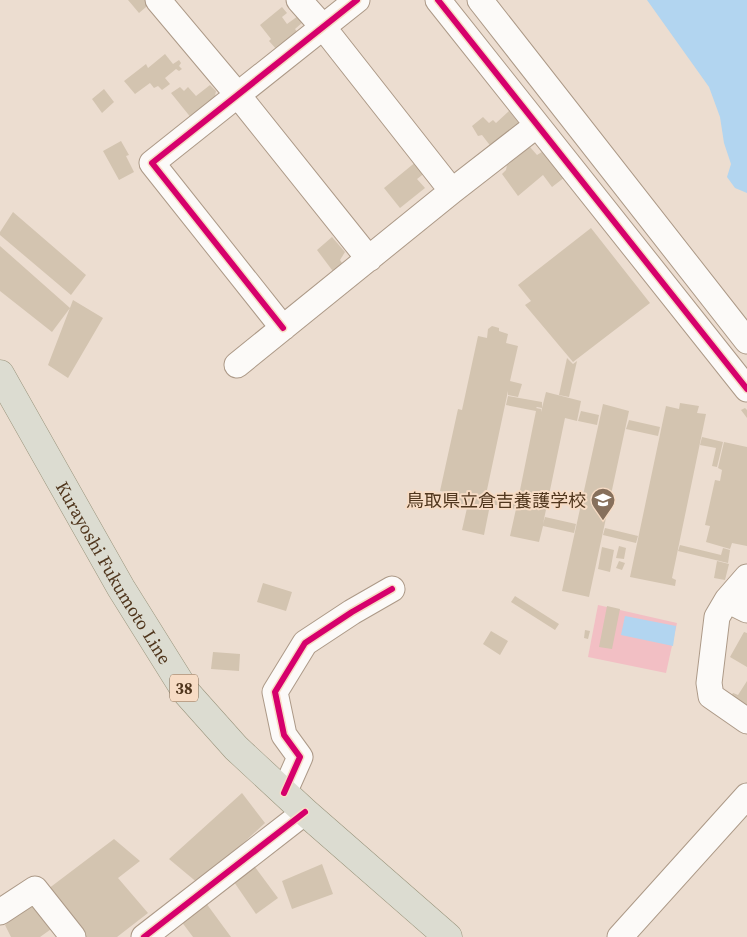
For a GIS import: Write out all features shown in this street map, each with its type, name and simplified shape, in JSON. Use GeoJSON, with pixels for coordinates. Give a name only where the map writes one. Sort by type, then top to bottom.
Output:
{"type":"FeatureCollection","features":[{"type":"Feature","properties":{"kind":"main road","name":"Kurayoshi Fukumoto Line"},"geometry":{"type":"LineString","coordinates":[[0,374],[121,588],[186,692],[236,748],[284,793],[448,937]]}},
{"type":"Feature","properties":{"kind":"street"},"geometry":{"type":"LineString","coordinates":[[158,0],[237,94],[369,259]]}},
{"type":"Feature","properties":{"kind":"street"},"geometry":{"type":"LineString","coordinates":[[299,0],[323,27],[452,191]]}},
{"type":"Feature","properties":{"kind":"street"},"geometry":{"type":"LineString","coordinates":[[283,328],[152,163],[357,0]]}},
{"type":"Feature","properties":{"kind":"street"},"geometry":{"type":"LineString","coordinates":[[438,0],[747,389]]}},
{"type":"Feature","properties":{"kind":"street"},"geometry":{"type":"LineString","coordinates":[[480,0],[747,341]]}},
{"type":"Feature","properties":{"kind":"street"},"geometry":{"type":"LineString","coordinates":[[238,365],[452,191],[537,125]]}},
{"type":"Feature","properties":{"kind":"street"},"geometry":{"type":"LineString","coordinates":[[747,577],[737,605],[716,618],[709,683],[711,696],[747,721]]}},
{"type":"Feature","properties":{"kind":"street"},"geometry":{"type":"LineString","coordinates":[[284,793],[300,757],[284,735],[275,692],[304,643],[392,589]]}},
{"type":"Feature","properties":{"kind":"street"},"geometry":{"type":"LineString","coordinates":[[620,937],[747,796]]}},
{"type":"Feature","properties":{"kind":"street"},"geometry":{"type":"LineString","coordinates":[[144,937],[305,812]]}},
{"type":"Feature","properties":{"kind":"street"},"geometry":{"type":"LineString","coordinates":[[0,912],[35,889],[73,937]]}},
{"type":"Feature","properties":{"kind":"shaded area"},"geometry":{"type":"Polygon","coordinates":[[[598,605],[677,623],[666,673],[588,657],[598,605]]]}},
{"type":"Feature","properties":{"kind":"water"},"geometry":{"type":"Polygon","coordinates":[[[647,0],[747,0],[747,193],[735,188],[727,177],[731,164],[724,143],[720,117],[709,87],[647,0]]]}},
{"type":"Feature","properties":{"kind":"water"},"geometry":{"type":"Polygon","coordinates":[[[625,616],[676,626],[673,646],[621,635],[625,616]]]}},
{"type":"Feature","properties":{"kind":"building"},"geometry":{"type":"Polygon","coordinates":[[[128,0],[150,0],[152,2],[139,13],[128,0]]]}},
{"type":"Feature","properties":{"kind":"building"},"geometry":{"type":"Polygon","coordinates":[[[282,7],[287,13],[282,17],[287,24],[298,16],[303,22],[295,29],[298,33],[277,50],[269,41],[271,39],[260,25],[282,7]]]}},
{"type":"Feature","properties":{"kind":"building"},"geometry":{"type":"Polygon","coordinates":[[[165,54],[173,64],[179,60],[181,63],[179,66],[182,69],[179,71],[176,69],[165,78],[170,84],[162,90],[158,86],[154,88],[150,83],[135,94],[124,81],[146,64],[148,68],[165,54]]]}},
{"type":"Feature","properties":{"kind":"building"},"geometry":{"type":"Polygon","coordinates":[[[210,85],[216,91],[214,101],[192,119],[171,93],[180,87],[184,91],[188,87],[196,96],[210,85]]]}},
{"type":"Feature","properties":{"kind":"building"},"geometry":{"type":"Polygon","coordinates":[[[104,89],[114,102],[102,113],[92,99],[104,89]]]}},
{"type":"Feature","properties":{"kind":"building"},"geometry":{"type":"Polygon","coordinates":[[[509,111],[521,126],[492,148],[482,135],[478,136],[472,126],[483,117],[489,123],[493,120],[496,123],[509,111]]]}},
{"type":"Feature","properties":{"kind":"building"},"geometry":{"type":"Polygon","coordinates":[[[121,141],[129,155],[126,156],[134,172],[119,180],[103,151],[121,141]]]}},
{"type":"Feature","properties":{"kind":"building"},"geometry":{"type":"Polygon","coordinates":[[[530,147],[537,155],[545,150],[565,177],[552,187],[543,175],[518,196],[502,174],[506,170],[507,165],[530,147]]]}},
{"type":"Feature","properties":{"kind":"building"},"geometry":{"type":"Polygon","coordinates":[[[417,161],[426,172],[417,179],[425,188],[400,208],[384,188],[417,161]]]}},
{"type":"Feature","properties":{"kind":"building"},"geometry":{"type":"Polygon","coordinates":[[[13,212],[86,275],[71,295],[0,235],[13,212]]]}},
{"type":"Feature","properties":{"kind":"building"},"geometry":{"type":"Polygon","coordinates":[[[591,228],[650,303],[573,362],[525,305],[531,301],[518,285],[591,228]]]}},
{"type":"Feature","properties":{"kind":"building"},"geometry":{"type":"Polygon","coordinates":[[[332,237],[345,252],[340,260],[344,266],[335,274],[317,250],[332,237]]]}},
{"type":"Feature","properties":{"kind":"building"},"geometry":{"type":"Polygon","coordinates":[[[0,246],[70,308],[52,332],[0,291],[0,246]]]}},
{"type":"Feature","properties":{"kind":"building"},"geometry":{"type":"Polygon","coordinates":[[[73,300],[103,318],[68,378],[48,365],[73,300]]]}},
{"type":"Feature","properties":{"kind":"building"},"geometry":{"type":"Polygon","coordinates":[[[492,326],[508,334],[506,343],[518,346],[510,381],[522,384],[518,397],[508,395],[508,391],[484,504],[490,505],[484,535],[462,530],[467,508],[454,505],[456,494],[440,491],[458,409],[462,410],[478,336],[487,338],[488,329],[492,326]]]}},
{"type":"Feature","properties":{"kind":"building"},"geometry":{"type":"Polygon","coordinates":[[[567,358],[573,364],[577,361],[569,397],[559,395],[567,358]]]}},
{"type":"Feature","properties":{"kind":"building"},"geometry":{"type":"Polygon","coordinates":[[[546,392],[581,401],[577,421],[565,418],[543,524],[545,517],[576,524],[574,533],[543,526],[539,542],[510,536],[516,509],[485,503],[486,495],[518,500],[536,411],[506,405],[508,396],[542,402],[542,408],[546,392]]]}},
{"type":"Feature","properties":{"kind":"building"},"geometry":{"type":"Polygon","coordinates":[[[680,403],[699,406],[697,413],[706,414],[672,578],[676,580],[675,586],[630,577],[666,406],[679,409],[680,403]]]}},
{"type":"Feature","properties":{"kind":"building"},"geometry":{"type":"Polygon","coordinates":[[[603,404],[629,411],[589,597],[562,591],[603,404]]]}},
{"type":"Feature","properties":{"kind":"building"},"geometry":{"type":"Polygon","coordinates":[[[745,408],[747,410],[747,418],[741,410],[745,408]]]}},
{"type":"Feature","properties":{"kind":"building"},"geometry":{"type":"Polygon","coordinates":[[[581,411],[599,415],[597,425],[578,421],[581,411]]]}},
{"type":"Feature","properties":{"kind":"building"},"geometry":{"type":"Polygon","coordinates":[[[629,420],[660,427],[658,436],[626,429],[629,420]]]}},
{"type":"Feature","properties":{"kind":"building"},"geometry":{"type":"Polygon","coordinates":[[[702,437],[723,442],[717,467],[712,466],[716,448],[700,445],[702,437]]]}},
{"type":"Feature","properties":{"kind":"building"},"geometry":{"type":"Polygon","coordinates":[[[724,442],[747,447],[747,546],[732,543],[730,549],[706,542],[710,526],[705,525],[715,480],[720,481],[722,470],[718,468],[724,442]]]}},
{"type":"Feature","properties":{"kind":"building"},"geometry":{"type":"Polygon","coordinates":[[[605,528],[638,536],[636,543],[603,535],[605,528]]]}},
{"type":"Feature","properties":{"kind":"building"},"geometry":{"type":"Polygon","coordinates":[[[680,545],[721,555],[723,548],[730,550],[728,563],[678,551],[680,545]]]}},
{"type":"Feature","properties":{"kind":"building"},"geometry":{"type":"Polygon","coordinates":[[[619,546],[626,548],[624,559],[616,558],[619,546]]]}},
{"type":"Feature","properties":{"kind":"building"},"geometry":{"type":"Polygon","coordinates":[[[602,547],[614,550],[610,572],[598,569],[602,547]]]}},
{"type":"Feature","properties":{"kind":"building"},"geometry":{"type":"Polygon","coordinates":[[[619,561],[625,563],[622,570],[616,568],[619,561]]]}},
{"type":"Feature","properties":{"kind":"building"},"geometry":{"type":"Polygon","coordinates":[[[717,561],[729,564],[725,580],[714,578],[717,561]]]}},
{"type":"Feature","properties":{"kind":"building"},"geometry":{"type":"Polygon","coordinates":[[[263,583],[292,592],[286,611],[257,602],[263,583]]]}},
{"type":"Feature","properties":{"kind":"building"},"geometry":{"type":"Polygon","coordinates":[[[515,596],[559,624],[555,630],[511,602],[515,596]]]}},
{"type":"Feature","properties":{"kind":"building"},"geometry":{"type":"Polygon","coordinates":[[[607,606],[620,609],[612,649],[599,647],[607,606]]]}},
{"type":"Feature","properties":{"kind":"building"},"geometry":{"type":"Polygon","coordinates":[[[585,630],[590,631],[588,639],[584,638],[585,630]]]}},
{"type":"Feature","properties":{"kind":"building"},"geometry":{"type":"Polygon","coordinates":[[[491,631],[508,641],[500,655],[483,644],[491,631]]]}},
{"type":"Feature","properties":{"kind":"building"},"geometry":{"type":"Polygon","coordinates":[[[744,632],[747,633],[747,667],[730,657],[744,632]]]}},
{"type":"Feature","properties":{"kind":"building"},"geometry":{"type":"Polygon","coordinates":[[[213,652],[240,654],[239,671],[211,669],[213,652]]]}},
{"type":"Feature","properties":{"kind":"building"},"geometry":{"type":"Polygon","coordinates":[[[747,681],[747,711],[729,699],[733,693],[738,695],[747,681]]]}},
{"type":"Feature","properties":{"kind":"building"},"geometry":{"type":"Polygon","coordinates":[[[242,793],[265,823],[199,884],[169,859],[242,793]]]}},
{"type":"Feature","properties":{"kind":"building"},"geometry":{"type":"Polygon","coordinates":[[[114,839],[140,861],[118,878],[148,913],[117,937],[86,937],[48,889],[114,839]]]}},
{"type":"Feature","properties":{"kind":"building"},"geometry":{"type":"Polygon","coordinates":[[[322,864],[333,894],[292,909],[282,881],[322,864]]]}},
{"type":"Feature","properties":{"kind":"building"},"geometry":{"type":"Polygon","coordinates":[[[255,867],[278,898],[256,914],[234,882],[255,867]]]}},
{"type":"Feature","properties":{"kind":"building"},"geometry":{"type":"Polygon","coordinates":[[[34,902],[54,927],[40,937],[11,937],[5,925],[34,902]]]}},
{"type":"Feature","properties":{"kind":"building"},"geometry":{"type":"Polygon","coordinates":[[[206,903],[231,937],[193,937],[181,921],[206,903]]]}},
{"type":"Feature","properties":{"kind":"cycle path"},"geometry":{"type":"LineString","coordinates":[[283,328],[152,163],[357,0]]}},
{"type":"Feature","properties":{"kind":"cycle path"},"geometry":{"type":"LineString","coordinates":[[438,0],[747,389]]}},
{"type":"Feature","properties":{"kind":"cycle path"},"geometry":{"type":"LineString","coordinates":[[284,793],[300,757],[284,735],[275,692],[305,643],[352,612],[392,589]]}},
{"type":"Feature","properties":{"kind":"cycle path"},"geometry":{"type":"LineString","coordinates":[[144,937],[305,812]]}},
{"type":"Feature","properties":{"kind":"place","name":"鳥取県立倉吉養護学校"},"geometry":{"type":"Point","coordinates":[603,521]}}]}
